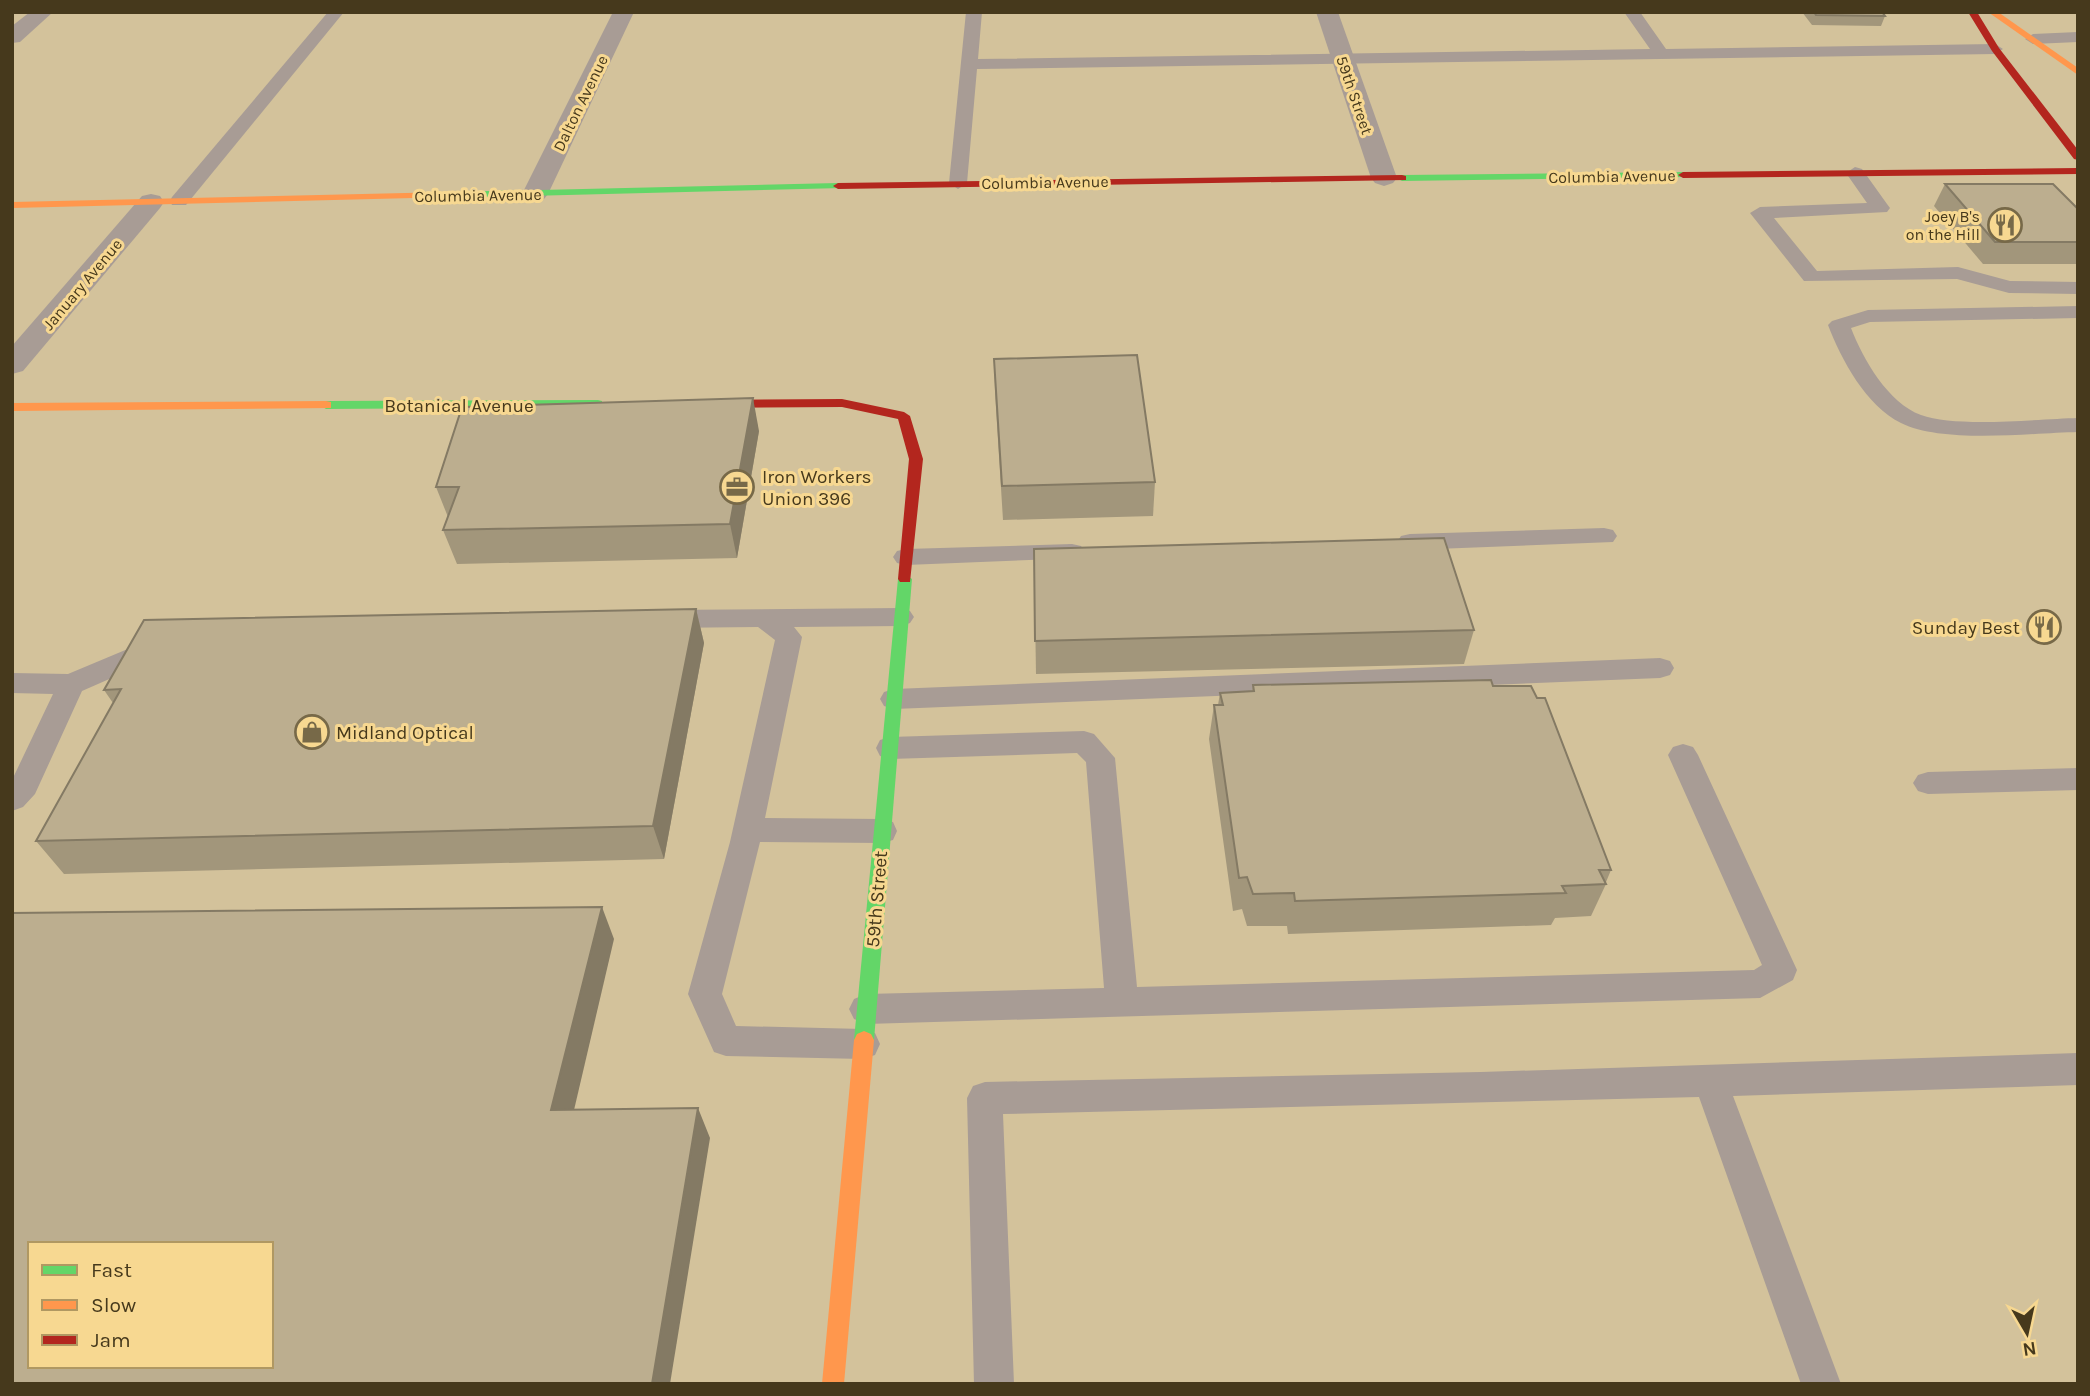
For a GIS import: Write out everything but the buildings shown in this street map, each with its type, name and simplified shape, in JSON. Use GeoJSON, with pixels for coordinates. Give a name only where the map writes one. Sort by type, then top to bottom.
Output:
{"type":"FeatureCollection","features":[{"type":"Feature","properties":{"kind":"street"},"geometry":{"type":"LineString","coordinates":[[12,37],[43,12]]}},
{"type":"Feature","properties":{"kind":"street","name":"Dalton Avenue"},"geometry":{"type":"LineString","coordinates":[[535,194],[624,12]]}},
{"type":"Feature","properties":{"kind":"street","name":"59th Street"},"geometry":{"type":"LineString","coordinates":[[1327,12],[1384,178]]}},
{"type":"Feature","properties":{"kind":"street"},"geometry":{"type":"LineString","coordinates":[[1972,12],[1995,49],[2078,157]]}},
{"type":"Feature","properties":{"kind":"street"},"geometry":{"type":"LineString","coordinates":[[1992,12],[2078,72]]}},
{"type":"Feature","properties":{"kind":"street","name":"Columbia Avenue"},"geometry":{"type":"LineString","coordinates":[[12,205],[958,183],[2078,171]]}},
{"type":"Feature","properties":{"kind":"street","name":"January Avenue"},"geometry":{"type":"LineString","coordinates":[[12,365],[151,202]]}},
{"type":"Feature","properties":{"kind":"street","name":"59th Street"},"geometry":{"type":"LineString","coordinates":[[690,404],[842,403],[904,416],[916,459],[833,1384]]}},
{"type":"Feature","properties":{"kind":"street","name":"Botanical Avenue"},"geometry":{"type":"LineString","coordinates":[[12,407],[621,404]]}},
{"type":"Feature","properties":{"kind":"lane"},"geometry":{"type":"LineString","coordinates":[[179,201],[336,12]]}},
{"type":"Feature","properties":{"kind":"lane"},"geometry":{"type":"LineString","coordinates":[[958,183],[974,12]]}},
{"type":"Feature","properties":{"kind":"lane"},"geometry":{"type":"LineString","coordinates":[[1632,12],[1661,53]]}},
{"type":"Feature","properties":{"kind":"lane"},"geometry":{"type":"LineString","coordinates":[[2039,43],[2078,37]]}},
{"type":"Feature","properties":{"kind":"lane"},"geometry":{"type":"LineString","coordinates":[[2039,43],[2078,48]]}},
{"type":"Feature","properties":{"kind":"lane"},"geometry":{"type":"LineString","coordinates":[[969,64],[1995,49]]}},
{"type":"Feature","properties":{"kind":"lane"},"geometry":{"type":"LineString","coordinates":[[1855,173],[1880,208],[1759,213],[1811,276],[1958,273],[2009,287],[2078,288]]}},
{"type":"Feature","properties":{"kind":"lane"},"geometry":{"type":"LineString","coordinates":[[2078,312],[1868,316],[1839,325],[1844,342],[1888,404],[1911,420],[1950,426],[2078,425]]}},
{"type":"Feature","properties":{"kind":"lane"},"geometry":{"type":"LineString","coordinates":[[1381,543],[1604,536]]}},
{"type":"Feature","properties":{"kind":"lane"},"geometry":{"type":"LineString","coordinates":[[906,557],[1102,551]]}},
{"type":"Feature","properties":{"kind":"lane"},"geometry":{"type":"LineString","coordinates":[[641,619],[901,617]]}},
{"type":"Feature","properties":{"kind":"lane"},"geometry":{"type":"LineString","coordinates":[[764,618],[789,637],[748,830],[705,994],[726,1041],[863,1044]]}},
{"type":"Feature","properties":{"kind":"lane"},"geometry":{"type":"LineString","coordinates":[[12,683],[71,684],[176,639]]}},
{"type":"Feature","properties":{"kind":"lane"},"geometry":{"type":"LineString","coordinates":[[894,699],[1660,668]]}},
{"type":"Feature","properties":{"kind":"lane"},"geometry":{"type":"LineString","coordinates":[[12,799],[25,786],[71,684]]}},
{"type":"Feature","properties":{"kind":"lane"},"geometry":{"type":"LineString","coordinates":[[890,748],[1084,742],[1100,758],[1122,1002]]}},
{"type":"Feature","properties":{"kind":"lane"},"geometry":{"type":"LineString","coordinates":[[866,1009],[1760,984],[1781,970],[1683,755]]}},
{"type":"Feature","properties":{"kind":"lane"},"geometry":{"type":"LineString","coordinates":[[1928,783],[2078,779]]}},
{"type":"Feature","properties":{"kind":"lane"},"geometry":{"type":"LineString","coordinates":[[748,830],[882,831]]}},
{"type":"Feature","properties":{"kind":"lane"},"geometry":{"type":"LineString","coordinates":[[994,1384],[985,1098],[1468,1088],[2078,1069]]}},
{"type":"Feature","properties":{"kind":"lane"},"geometry":{"type":"LineString","coordinates":[[1710,1080],[1821,1384]]}},
{"type":"Feature","properties":{"kind":"traffic: fast"},"geometry":{"type":"LineString","coordinates":[[1402,178],[1683,175]]}},
{"type":"Feature","properties":{"kind":"traffic: fast"},"geometry":{"type":"LineString","coordinates":[[449,195],[838,186]]}},
{"type":"Feature","properties":{"kind":"traffic: fast"},"geometry":{"type":"LineString","coordinates":[[326,405],[598,404]]}},
{"type":"Feature","properties":{"kind":"traffic: fast"},"geometry":{"type":"LineString","coordinates":[[864,1040],[905,579]]}},
{"type":"Feature","properties":{"kind":"traffic: slow"},"geometry":{"type":"LineString","coordinates":[[1992,12],[2078,72]]}},
{"type":"Feature","properties":{"kind":"traffic: slow"},"geometry":{"type":"LineString","coordinates":[[12,205],[449,195]]}},
{"type":"Feature","properties":{"kind":"traffic: slow"},"geometry":{"type":"LineString","coordinates":[[12,407],[326,405]]}},
{"type":"Feature","properties":{"kind":"traffic: slow"},"geometry":{"type":"LineString","coordinates":[[833,1384],[864,1040]]}},
{"type":"Feature","properties":{"kind":"traffic: jam"},"geometry":{"type":"LineString","coordinates":[[1972,12],[1995,49],[2078,157]]}},
{"type":"Feature","properties":{"kind":"traffic: jam"},"geometry":{"type":"LineString","coordinates":[[1683,175],[2078,171]]}},
{"type":"Feature","properties":{"kind":"traffic: jam"},"geometry":{"type":"LineString","coordinates":[[838,186],[1402,178]]}},
{"type":"Feature","properties":{"kind":"traffic: jam"},"geometry":{"type":"LineString","coordinates":[[700,404],[842,403],[904,416],[916,459],[905,579]]}},
{"type":"Feature","properties":{"kind":"place","name":"Joey B's on the Hill"},"geometry":{"type":"Point","coordinates":[2005,225]}},
{"type":"Feature","properties":{"kind":"place","name":"Iron Workers Union 396"},"geometry":{"type":"Point","coordinates":[737,487]}},
{"type":"Feature","properties":{"kind":"place","name":"Sunday Best"},"geometry":{"type":"Point","coordinates":[2044,627]}},
{"type":"Feature","properties":{"kind":"place","name":"Midland Optical"},"geometry":{"type":"Point","coordinates":[312,732]}}]}
